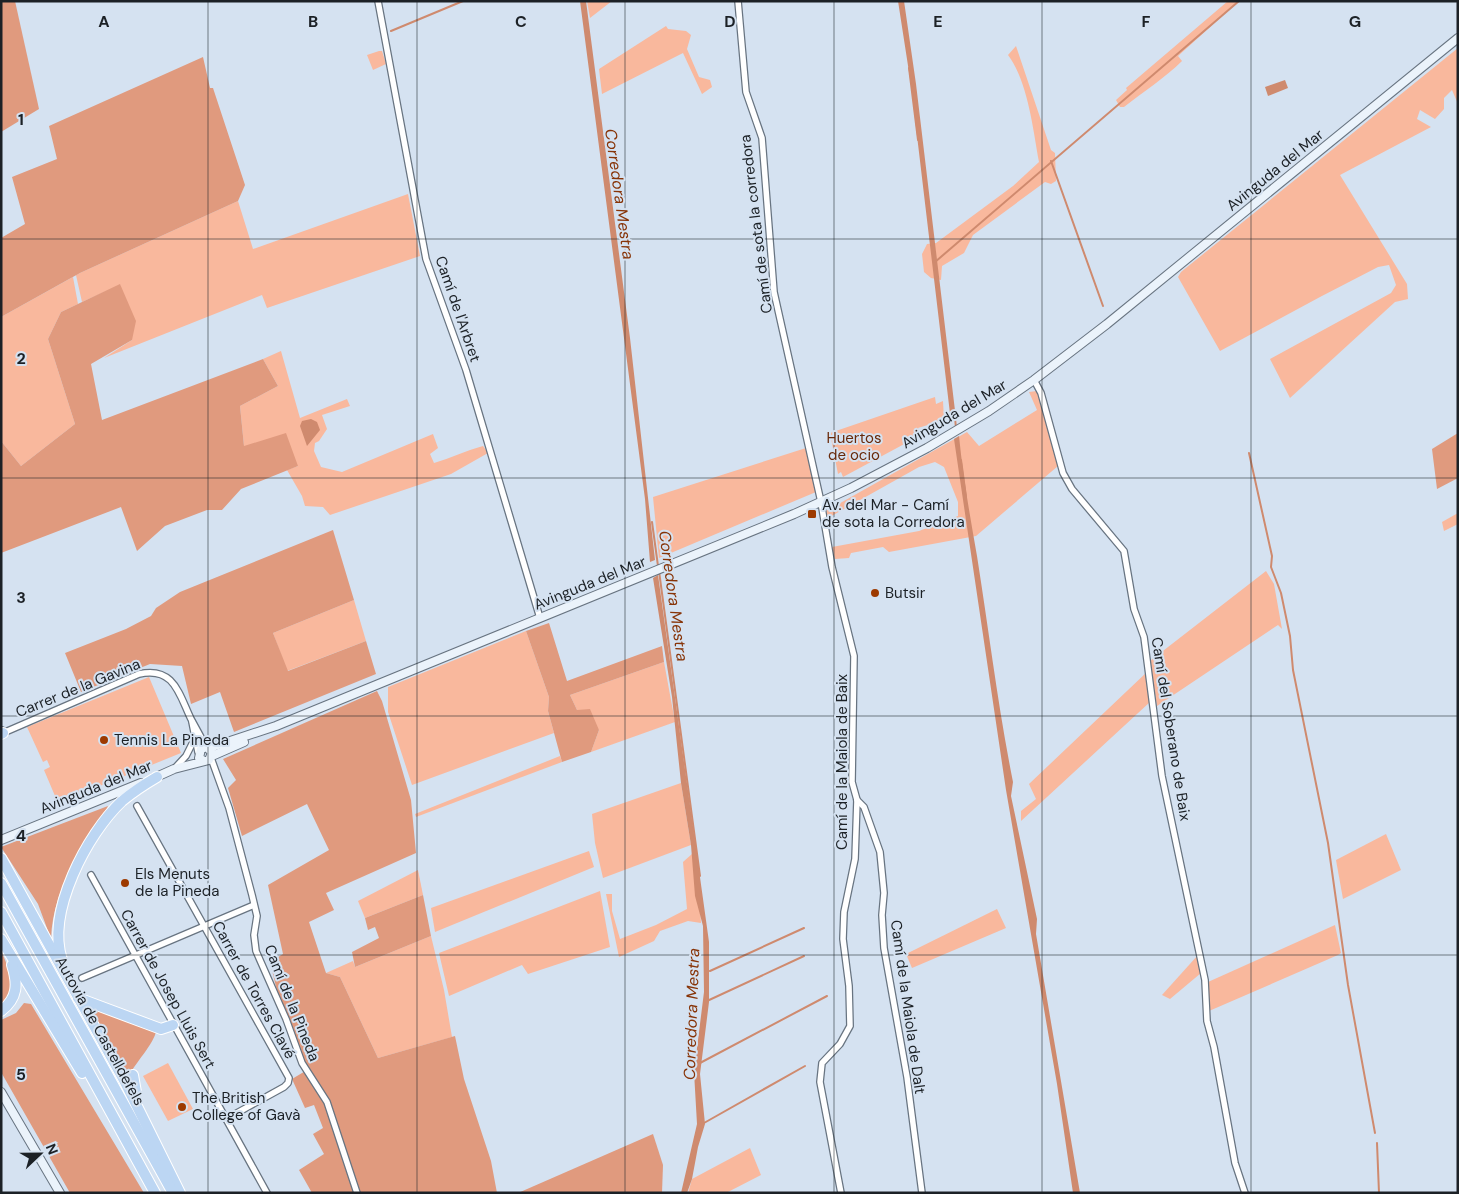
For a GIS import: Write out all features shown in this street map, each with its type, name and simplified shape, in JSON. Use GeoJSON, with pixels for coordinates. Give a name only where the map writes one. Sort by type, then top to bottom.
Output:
{"type":"FeatureCollection","features":[{"type":"Feature","properties":{"kind":"highway"},"geometry":{"type":"LineString","coordinates":[[70,984],[58,944],[58,918],[64,895],[88,848],[116,808],[133,793],[157,777]]}},
{"type":"Feature","properties":{"kind":"highway"},"geometry":{"type":"LineString","coordinates":[[1,858],[151,1131],[180,1193]]}},
{"type":"Feature","properties":{"kind":"highway","name":"Autovia de Castelldefels"},"geometry":{"type":"LineString","coordinates":[[1,883],[172,1193]]}},
{"type":"Feature","properties":{"kind":"highway","name":"Autovia de Castelldefels"},"geometry":{"type":"LineString","coordinates":[[1,912],[155,1193]]}},
{"type":"Feature","properties":{"kind":"highway"},"geometry":{"type":"LineString","coordinates":[[1,940],[134,1156]]}},
{"type":"Feature","properties":{"kind":"highway"},"geometry":{"type":"LineString","coordinates":[[1,940],[12,967],[17,987],[13,1000],[1,1011]]}},
{"type":"Feature","properties":{"kind":"highway"},"geometry":{"type":"LineString","coordinates":[[78,998],[161,1029],[174,1025]]}},
{"type":"Feature","properties":{"kind":"highway"},"geometry":{"type":"LineString","coordinates":[[133,1075],[133,1085],[151,1131]]}},
{"type":"Feature","properties":{"kind":"street","name":"Camí de l'Arbret"},"geometry":{"type":"LineString","coordinates":[[378,1],[426,259],[466,370],[540,618]]}},
{"type":"Feature","properties":{"kind":"street","name":"Camí de sota la corredora"},"geometry":{"type":"LineString","coordinates":[[738,1],[746,92],[762,138],[774,292],[821,502]]}},
{"type":"Feature","properties":{"kind":"street","name":"Avinguda del Mar"},"geometry":{"type":"LineString","coordinates":[[1,840],[821,502],[949,436],[1034,380],[1107,324],[1458,38]]}},
{"type":"Feature","properties":{"kind":"street","name":"Camí del Soberano de Baix"},"geometry":{"type":"LineString","coordinates":[[1034,380],[1041,393],[1063,473],[1072,489],[1124,551],[1134,609],[1144,637],[1162,776],[1205,980],[1207,1021],[1214,1047],[1235,1163],[1245,1193]]}},
{"type":"Feature","properties":{"kind":"street","name":"Camí de la Maiola de Baix"},"geometry":{"type":"LineString","coordinates":[[821,502],[832,567],[854,656],[852,782],[857,800],[855,859],[844,912],[843,939],[850,986],[850,1026],[840,1044],[822,1064],[820,1082],[841,1193]]}},
{"type":"Feature","properties":{"kind":"street","name":"Carrer de la Gavina"},"geometry":{"type":"LineString","coordinates":[[2,732],[147,672],[164,676],[172,681],[182,697]]}},
{"type":"Feature","properties":{"kind":"street","name":"Camí de la Pineda"},"geometry":{"type":"LineString","coordinates":[[182,697],[229,808],[257,916],[254,934],[260,962],[286,1019],[302,1063],[328,1102],[357,1193]]}},
{"type":"Feature","properties":{"kind":"street","name":"Camí de la Pineda"},"geometry":{"type":"LineString","coordinates":[[192,720],[195,738],[206,754]]}},
{"type":"Feature","properties":{"kind":"street"},"geometry":{"type":"LineString","coordinates":[[174,770],[186,756],[195,738]]}},
{"type":"Feature","properties":{"kind":"street","name":"Camí de la Maiola de Dalt"},"geometry":{"type":"LineString","coordinates":[[857,800],[864,807],[880,852],[884,893],[882,915],[884,948],[906,1077],[922,1193]]}},
{"type":"Feature","properties":{"kind":"street","name":"Carrer de Torres Clavé"},"geometry":{"type":"LineString","coordinates":[[137,806],[288,1078],[288,1083],[226,1120]]}},
{"type":"Feature","properties":{"kind":"street","name":"Carrer de Josep Lluis Sert"},"geometry":{"type":"LineString","coordinates":[[92,876],[267,1193]]}},
{"type":"Feature","properties":{"kind":"street"},"geometry":{"type":"LineString","coordinates":[[82,978],[254,904]]}},
{"type":"Feature","properties":{"kind":"street"},"geometry":{"type":"LineString","coordinates":[[1,1092],[60,1193]]}},
{"type":"Feature","properties":{"kind":"green space"},"geometry":{"type":"Polygon","coordinates":[[[587,1],[612,1],[590,18],[587,1]]]}},
{"type":"Feature","properties":{"kind":"green space"},"geometry":{"type":"Polygon","coordinates":[[[1228,1],[1239,1],[1178,56],[1182,61],[1124,107],[1120,107],[1116,100],[1127,90],[1126,88],[1228,1]]]}},
{"type":"Feature","properties":{"kind":"green space"},"geometry":{"type":"Polygon","coordinates":[[[666,26],[668,29],[686,31],[691,35],[687,49],[699,77],[710,80],[712,87],[702,94],[683,53],[602,94],[599,69],[666,26]]]}},
{"type":"Feature","properties":{"kind":"green space"},"geometry":{"type":"Polygon","coordinates":[[[1016,46],[1051,150],[1055,153],[1056,181],[1051,184],[1045,182],[973,235],[964,253],[942,266],[941,280],[931,278],[924,272],[922,254],[927,244],[936,243],[1013,186],[1039,162],[1025,92],[1015,66],[1008,55],[1016,46]]]}},
{"type":"Feature","properties":{"kind":"green space"},"geometry":{"type":"Polygon","coordinates":[[[1458,48],[1458,104],[1452,90],[1444,98],[1444,109],[1435,119],[1420,110],[1417,119],[1431,127],[1340,175],[1407,284],[1408,299],[1395,302],[1290,398],[1270,359],[1391,293],[1396,285],[1389,265],[1378,267],[1220,351],[1178,277],[1181,272],[1458,48]]]}},
{"type":"Feature","properties":{"kind":"green space"},"geometry":{"type":"Polygon","coordinates":[[[382,51],[386,64],[373,70],[367,55],[382,51]]]}},
{"type":"Feature","properties":{"kind":"green space"},"geometry":{"type":"Polygon","coordinates":[[[408,194],[420,256],[267,308],[262,295],[104,358],[132,340],[120,285],[82,302],[76,275],[238,201],[253,249],[408,194]]]}},
{"type":"Feature","properties":{"kind":"green space"},"geometry":{"type":"Polygon","coordinates":[[[73,277],[78,304],[61,312],[48,339],[75,424],[21,466],[1,441],[1,317],[73,277]]]}},
{"type":"Feature","properties":{"kind":"green space"},"geometry":{"type":"Polygon","coordinates":[[[281,351],[300,418],[347,399],[350,406],[322,415],[327,429],[319,441],[315,443],[314,451],[321,467],[342,472],[433,434],[438,448],[430,454],[434,463],[483,446],[488,453],[451,474],[330,515],[323,507],[305,506],[302,496],[287,470],[298,466],[244,446],[240,406],[278,386],[263,359],[281,351]]]}},
{"type":"Feature","properties":{"kind":"green space"},"geometry":{"type":"Polygon","coordinates":[[[1037,391],[1058,466],[976,536],[889,552],[883,547],[851,553],[849,558],[835,559],[832,547],[919,531],[958,516],[958,502],[944,467],[935,462],[919,467],[828,518],[826,511],[967,432],[979,446],[1037,410],[1029,392],[1037,391]]]}},
{"type":"Feature","properties":{"kind":"green space","name":"Huertos de ocio"},"geometry":{"type":"Polygon","coordinates":[[[935,397],[936,404],[943,401],[944,420],[918,428],[921,435],[843,477],[841,472],[838,474],[830,433],[935,397]]]}},
{"type":"Feature","properties":{"kind":"green space"},"geometry":{"type":"Polygon","coordinates":[[[806,448],[816,492],[659,558],[653,497],[806,448]]]}},
{"type":"Feature","properties":{"kind":"green space"},"geometry":{"type":"Polygon","coordinates":[[[1458,513],[1458,524],[1444,531],[1442,522],[1458,513]]]}},
{"type":"Feature","properties":{"kind":"green space"},"geometry":{"type":"Polygon","coordinates":[[[1266,571],[1274,584],[1282,629],[1278,625],[1157,706],[1150,661],[1266,571]]]}},
{"type":"Feature","properties":{"kind":"green space"},"geometry":{"type":"Polygon","coordinates":[[[354,600],[366,641],[287,671],[273,633],[354,600]]]}},
{"type":"Feature","properties":{"kind":"green space"},"geometry":{"type":"Polygon","coordinates":[[[526,631],[549,697],[548,711],[554,733],[412,785],[388,712],[388,687],[526,631]]]}},
{"type":"Feature","properties":{"kind":"green space"},"geometry":{"type":"Polygon","coordinates":[[[664,662],[675,722],[591,752],[599,730],[577,710],[570,695],[664,662]]]}},
{"type":"Feature","properties":{"kind":"green space"},"geometry":{"type":"Polygon","coordinates":[[[1147,672],[1150,702],[1021,821],[1021,811],[1036,799],[1029,784],[1147,672]]]}},
{"type":"Feature","properties":{"kind":"green space","name":"Tennis La Pineda"},"geometry":{"type":"Polygon","coordinates":[[[149,677],[181,753],[58,803],[44,770],[50,767],[47,760],[43,762],[27,727],[149,677]]]}},
{"type":"Feature","properties":{"kind":"green space"},"geometry":{"type":"Polygon","coordinates":[[[560,756],[562,762],[416,817],[415,814],[560,756]]]}},
{"type":"Feature","properties":{"kind":"green space"},"geometry":{"type":"Polygon","coordinates":[[[681,783],[691,845],[603,878],[595,843],[592,814],[681,783]]]}},
{"type":"Feature","properties":{"kind":"green space"},"geometry":{"type":"Polygon","coordinates":[[[1386,834],[1401,870],[1343,899],[1336,860],[1386,834]]]}},
{"type":"Feature","properties":{"kind":"green space"},"geometry":{"type":"Polygon","coordinates":[[[589,851],[594,867],[435,932],[431,908],[589,851]]]}},
{"type":"Feature","properties":{"kind":"green space"},"geometry":{"type":"Polygon","coordinates":[[[692,854],[697,868],[701,923],[688,921],[660,931],[654,941],[619,957],[606,894],[612,894],[612,911],[620,939],[656,925],[687,909],[683,862],[692,854]]]}},
{"type":"Feature","properties":{"kind":"green space"},"geometry":{"type":"Polygon","coordinates":[[[418,870],[423,895],[365,918],[358,901],[418,870]]]}},
{"type":"Feature","properties":{"kind":"green space"},"geometry":{"type":"Polygon","coordinates":[[[600,891],[610,947],[528,974],[522,965],[449,996],[439,953],[600,891]]]}},
{"type":"Feature","properties":{"kind":"green space"},"geometry":{"type":"Polygon","coordinates":[[[997,909],[1006,928],[912,968],[906,954],[997,909]]]}},
{"type":"Feature","properties":{"kind":"green space"},"geometry":{"type":"Polygon","coordinates":[[[1335,925],[1341,953],[1209,1011],[1208,982],[1335,925]]]}},
{"type":"Feature","properties":{"kind":"green space"},"geometry":{"type":"Polygon","coordinates":[[[431,936],[444,990],[452,1037],[378,1058],[340,977],[326,973],[353,961],[355,967],[431,936]]]}},
{"type":"Feature","properties":{"kind":"green space"},"geometry":{"type":"Polygon","coordinates":[[[1198,955],[1201,973],[1170,999],[1162,995],[1198,955]]]}},
{"type":"Feature","properties":{"kind":"green space"},"geometry":{"type":"Polygon","coordinates":[[[168,1063],[193,1109],[168,1121],[143,1076],[168,1063]]]}},
{"type":"Feature","properties":{"kind":"green space"},"geometry":{"type":"Polygon","coordinates":[[[750,1148],[761,1175],[726,1193],[688,1193],[692,1179],[750,1148]]]}},
{"type":"Feature","properties":{"kind":"shaded area"},"geometry":{"type":"Polygon","coordinates":[[[1,1],[15,1],[39,109],[1,132],[1,1]]]}},
{"type":"Feature","properties":{"kind":"shaded area"},"geometry":{"type":"Polygon","coordinates":[[[580,1],[586,1],[630,338],[655,560],[650,562],[645,499],[580,1]]]}},
{"type":"Feature","properties":{"kind":"shaded area"},"geometry":{"type":"Polygon","coordinates":[[[898,1],[904,1],[916,84],[956,419],[951,422],[911,85],[898,1]]]}},
{"type":"Feature","properties":{"kind":"shaded area"},"geometry":{"type":"Polygon","coordinates":[[[203,57],[210,88],[213,88],[245,185],[238,201],[80,273],[1,317],[1,238],[25,224],[12,177],[57,159],[49,126],[203,57]]]}},
{"type":"Feature","properties":{"kind":"shaded area"},"geometry":{"type":"Polygon","coordinates":[[[1285,80],[1288,88],[1268,96],[1265,87],[1285,80]]]}},
{"type":"Feature","properties":{"kind":"shaded area"},"geometry":{"type":"Polygon","coordinates":[[[120,284],[136,321],[132,340],[91,364],[102,420],[263,359],[278,386],[240,406],[244,446],[286,433],[298,466],[241,489],[222,510],[207,510],[165,526],[137,551],[121,507],[1,553],[1,441],[21,466],[75,424],[48,339],[61,312],[120,284]]]}},
{"type":"Feature","properties":{"kind":"shaded area"},"geometry":{"type":"Polygon","coordinates":[[[311,419],[317,422],[320,430],[307,446],[300,426],[302,421],[311,419]]]}},
{"type":"Feature","properties":{"kind":"shaded area"},"geometry":{"type":"Polygon","coordinates":[[[1458,433],[1458,478],[1437,489],[1432,449],[1458,433]]]}},
{"type":"Feature","properties":{"kind":"shaded area"},"geometry":{"type":"Polygon","coordinates":[[[959,436],[998,698],[1013,782],[1011,796],[1037,919],[1036,934],[1080,1193],[1073,1193],[1057,1084],[1006,790],[954,439],[959,436]]]}},
{"type":"Feature","properties":{"kind":"shaded area"},"geometry":{"type":"Polygon","coordinates":[[[333,530],[354,600],[273,633],[288,671],[366,641],[376,674],[234,732],[220,692],[191,704],[182,666],[150,664],[81,692],[65,653],[126,629],[151,616],[156,608],[180,592],[333,530]]]}},
{"type":"Feature","properties":{"kind":"shaded area"},"geometry":{"type":"Polygon","coordinates":[[[658,575],[709,942],[709,1002],[700,1074],[705,1124],[687,1193],[681,1193],[697,1124],[694,1072],[704,992],[703,926],[695,896],[691,845],[681,783],[672,697],[653,578],[658,575]]]}},
{"type":"Feature","properties":{"kind":"shaded area"},"geometry":{"type":"Polygon","coordinates":[[[549,623],[567,681],[662,646],[664,662],[570,695],[577,710],[590,709],[599,730],[591,752],[562,762],[548,711],[549,697],[526,631],[549,623]]]}},
{"type":"Feature","properties":{"kind":"shaded area"},"geometry":{"type":"Polygon","coordinates":[[[377,691],[382,701],[411,800],[416,853],[326,893],[334,910],[309,922],[326,973],[340,977],[378,1058],[455,1036],[464,1079],[491,1161],[497,1193],[312,1193],[299,1170],[324,1154],[313,1134],[323,1128],[314,1105],[305,1108],[292,1079],[307,1070],[277,991],[270,962],[283,954],[268,885],[329,850],[307,804],[242,836],[228,788],[236,780],[223,759],[377,691]]]}},
{"type":"Feature","properties":{"kind":"shaded area"},"geometry":{"type":"Polygon","coordinates":[[[108,806],[65,880],[55,909],[51,939],[38,904],[1,847],[108,806]]]}},
{"type":"Feature","properties":{"kind":"shaded area"},"geometry":{"type":"Polygon","coordinates":[[[423,895],[431,936],[355,967],[352,952],[379,938],[375,927],[368,930],[365,918],[423,895]]]}},
{"type":"Feature","properties":{"kind":"shaded area"},"geometry":{"type":"Polygon","coordinates":[[[1,951],[7,964],[11,986],[1,1004],[1,951]]]}},
{"type":"Feature","properties":{"kind":"shaded area"},"geometry":{"type":"Polygon","coordinates":[[[24,1003],[31,1004],[144,1193],[70,1193],[1,1072],[1,1020],[16,1013],[24,1003]]]}},
{"type":"Feature","properties":{"kind":"shaded area"},"geometry":{"type":"Polygon","coordinates":[[[95,1008],[156,1031],[152,1041],[128,1077],[92,1011],[95,1008]]]}},
{"type":"Feature","properties":{"kind":"shaded area"},"geometry":{"type":"Polygon","coordinates":[[[653,1134],[663,1165],[662,1193],[518,1193],[653,1134]]]}},
{"type":"Feature","properties":{"kind":"waterway"},"geometry":{"type":"LineString","coordinates":[[391,31],[463,1]]}},
{"type":"Feature","properties":{"kind":"waterway"},"geometry":{"type":"LineString","coordinates":[[935,262],[1239,1]]}},
{"type":"Feature","properties":{"kind":"waterway"},"geometry":{"type":"LineString","coordinates":[[909,68],[918,140]]}},
{"type":"Feature","properties":{"kind":"waterway"},"geometry":{"type":"LineString","coordinates":[[1051,161],[1103,306]]}},
{"type":"Feature","properties":{"kind":"waterway"},"geometry":{"type":"LineString","coordinates":[[955,418],[956,428]]}},
{"type":"Feature","properties":{"kind":"waterway"},"geometry":{"type":"LineString","coordinates":[[1249,453],[1272,556],[1271,567],[1281,593],[1290,636],[1293,670],[1328,843],[1348,985],[1375,1133]]}},
{"type":"Feature","properties":{"kind":"waterway"},"geometry":{"type":"LineString","coordinates":[[961,460],[966,497]]}},
{"type":"Feature","properties":{"kind":"waterway","name":"Corredora Mestra"},"geometry":{"type":"LineString","coordinates":[[652,522],[658,566]]}},
{"type":"Feature","properties":{"kind":"waterway","name":"Corredora Mestra"},"geometry":{"type":"LineString","coordinates":[[659,571],[700,876]]}},
{"type":"Feature","properties":{"kind":"waterway"},"geometry":{"type":"LineString","coordinates":[[710,971],[804,928]]}},
{"type":"Feature","properties":{"kind":"waterway"},"geometry":{"type":"LineString","coordinates":[[707,1001],[804,956]]}},
{"type":"Feature","properties":{"kind":"waterway"},"geometry":{"type":"LineString","coordinates":[[700,1063],[827,996]]}},
{"type":"Feature","properties":{"kind":"waterway"},"geometry":{"type":"LineString","coordinates":[[704,1123],[805,1066]]}},
{"type":"Feature","properties":{"kind":"waterway"},"geometry":{"type":"LineString","coordinates":[[1377,1143],[1379,1193]]}},
{"type":"Feature","properties":{"kind":"place","name":"Av. del Mar - Camí de sota la Corredora"},"geometry":{"type":"Point","coordinates":[812,514]}},
{"type":"Feature","properties":{"kind":"place","name":"Butsir"},"geometry":{"type":"Point","coordinates":[875,593]}},
{"type":"Feature","properties":{"kind":"place","name":"Tennis La Pineda"},"geometry":{"type":"Point","coordinates":[104,740]}},
{"type":"Feature","properties":{"kind":"place","name":"Els Menuts de la Pineda"},"geometry":{"type":"Point","coordinates":[125,883]}},
{"type":"Feature","properties":{"kind":"place","name":"The British College of Gavà"},"geometry":{"type":"Point","coordinates":[182,1107]}}]}
